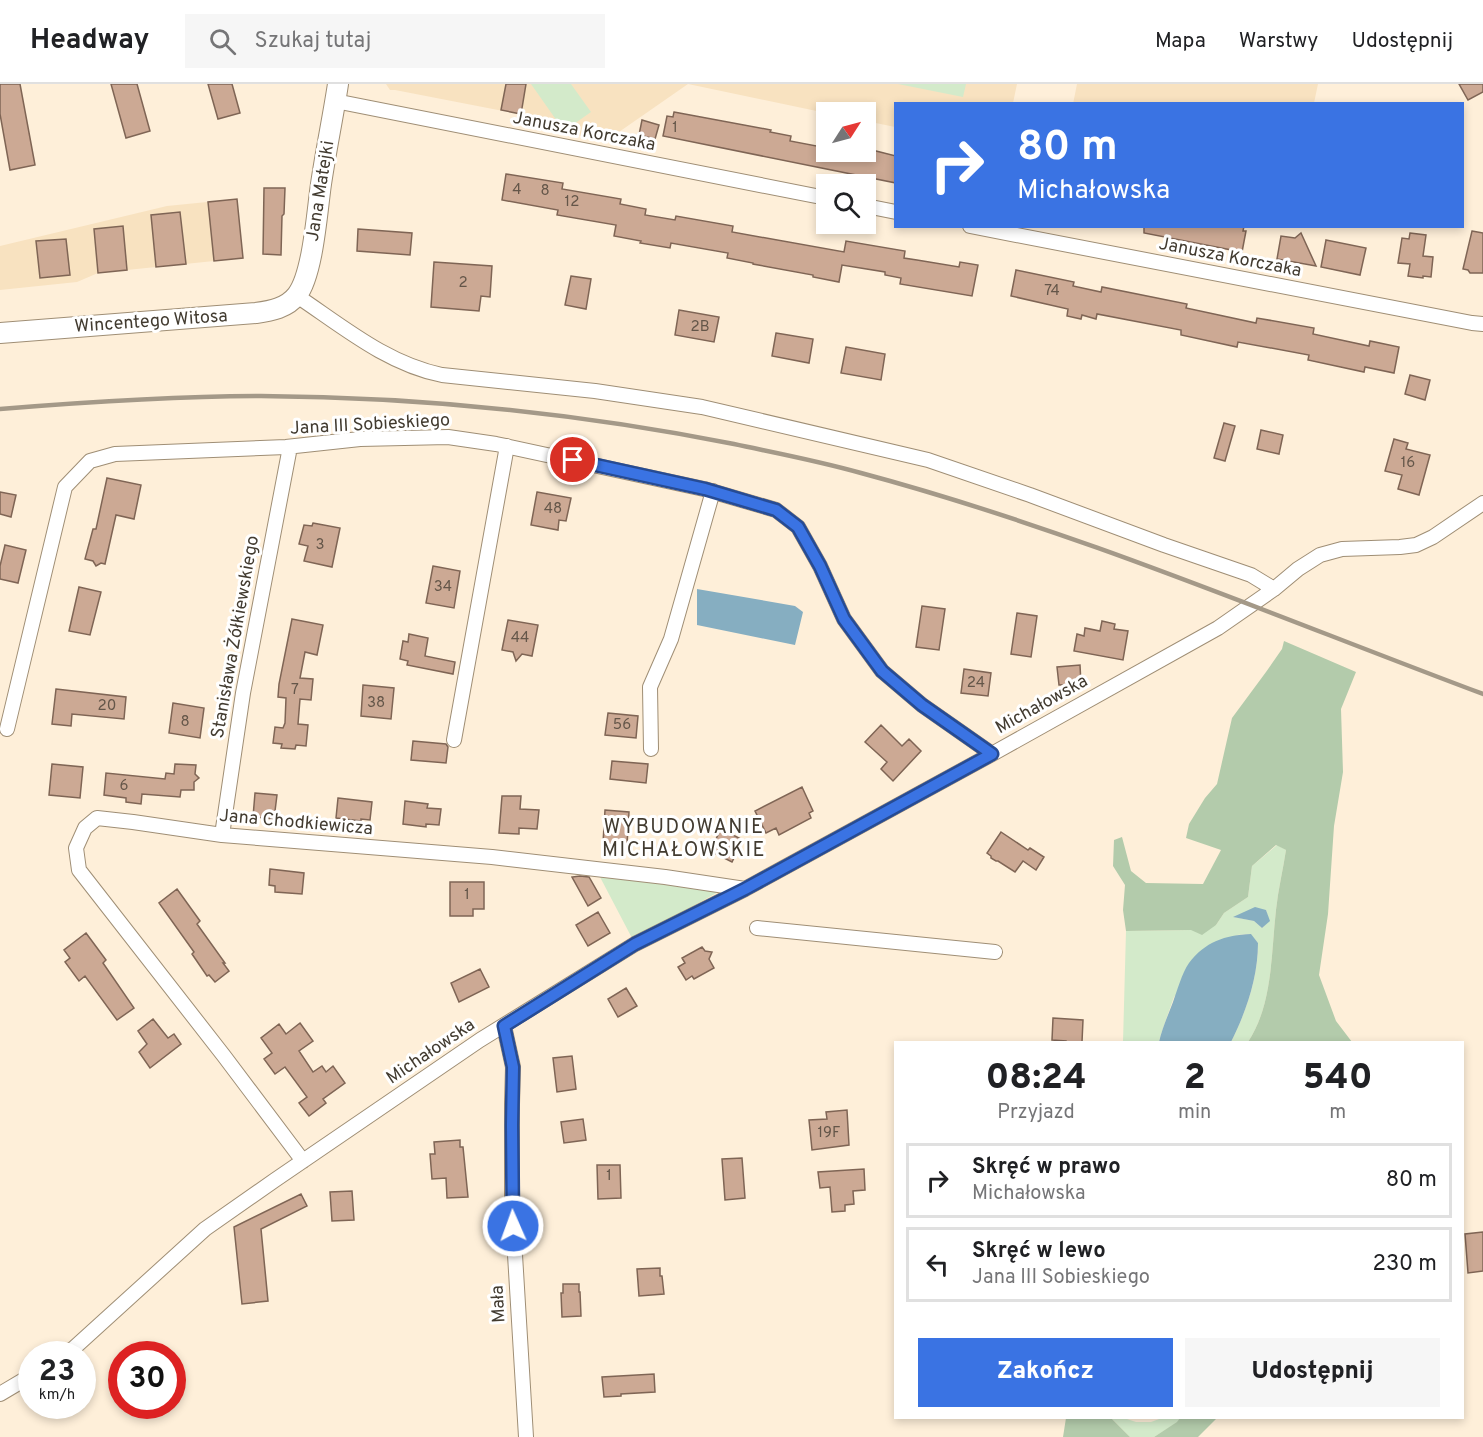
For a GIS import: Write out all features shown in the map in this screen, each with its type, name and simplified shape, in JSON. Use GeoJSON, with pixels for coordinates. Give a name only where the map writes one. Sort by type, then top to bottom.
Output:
{"type":"FeatureCollection","features":[{"type":"Feature","properties":{"kind":"street","name":"Janusza Korczaka"},"geometry":{"type":"LineString","coordinates":[[337,93],[816,196]]}},
{"type":"Feature","properties":{"kind":"street","name":"Jana Matejki"},"geometry":{"type":"LineString","coordinates":[[297,296],[309,265],[337,93]]}},
{"type":"Feature","properties":{"kind":"street"},"geometry":{"type":"LineString","coordinates":[[876,208],[894,212]]}},
{"type":"Feature","properties":{"kind":"street","name":"Janusza Korczaka"},"geometry":{"type":"LineString","coordinates":[[980,228],[1483,324]]}},
{"type":"Feature","properties":{"kind":"street","name":"Wincentego Witosa"},"geometry":{"type":"LineString","coordinates":[[0,333],[256,314],[275,311],[297,296]]}},
{"type":"Feature","properties":{"kind":"street"},"geometry":{"type":"LineString","coordinates":[[297,296],[383,353],[429,372],[595,391],[702,407],[928,460],[1251,575],[1274,589]]}},
{"type":"Feature","properties":{"kind":"street","name":"Jana III Sobieskiego"},"geometry":{"type":"LineString","coordinates":[[7,729],[64,487],[90,461],[115,454],[290,447],[360,439],[448,437],[507,446],[713,491],[776,510],[798,527],[820,566],[844,619],[882,671],[922,705],[992,754]]}},
{"type":"Feature","properties":{"kind":"street"},"geometry":{"type":"LineString","coordinates":[[454,740],[507,446]]}},
{"type":"Feature","properties":{"kind":"street","name":"Stanisława Żółkiewskiego"},"geometry":{"type":"LineString","coordinates":[[222,835],[243,693],[290,447]]}},
{"type":"Feature","properties":{"kind":"street"},"geometry":{"type":"LineString","coordinates":[[651,748],[650,687],[671,639],[713,491]]}},
{"type":"Feature","properties":{"kind":"street","name":"Michałowska"},"geometry":{"type":"LineString","coordinates":[[82,1341],[206,1229],[480,1040],[635,944],[745,889],[1218,628],[1274,589],[1298,568],[1320,555],[1342,549],[1400,547],[1416,544],[1433,537],[1483,503]]}},
{"type":"Feature","properties":{"kind":"street","name":"Jana Chodkiewicza"},"geometry":{"type":"LineString","coordinates":[[303,1161],[79,870],[76,848],[85,828],[97,818],[222,835],[492,857],[665,876],[745,889]]}},
{"type":"Feature","properties":{"kind":"street"},"geometry":{"type":"LineString","coordinates":[[757,928],[995,952]]}},
{"type":"Feature","properties":{"kind":"street","name":"Mała"},"geometry":{"type":"LineString","coordinates":[[504,1026],[513,1067],[512,1205],[526,1437]]}},
{"type":"Feature","properties":{"kind":"street"},"geometry":{"type":"LineString","coordinates":[[0,1394],[18,1383]]}},
{"type":"Feature","properties":{"kind":"shaded area"},"geometry":{"type":"Polygon","coordinates":[[[386,84],[688,84],[606,141],[534,127],[523,113],[390,90],[386,84]]]}},
{"type":"Feature","properties":{"kind":"shaded area"},"geometry":{"type":"Polygon","coordinates":[[[688,84],[1017,84],[1013,102],[894,102],[894,127],[876,123],[876,102],[816,102],[816,111],[688,84]]]}},
{"type":"Feature","properties":{"kind":"shaded area"},"geometry":{"type":"Polygon","coordinates":[[[1077,84],[1318,84],[1314,102],[1073,102],[1077,84]]]}},
{"type":"Feature","properties":{"kind":"shaded area"},"geometry":{"type":"Polygon","coordinates":[[[237,199],[243,258],[98,273],[77,282],[0,290],[0,246],[167,206],[237,199]]]}},
{"type":"Feature","properties":{"kind":"green space"},"geometry":{"type":"Polygon","coordinates":[[[531,84],[571,84],[591,112],[564,131],[531,84]]]}},
{"type":"Feature","properties":{"kind":"green space"},"geometry":{"type":"Polygon","coordinates":[[[898,84],[966,84],[963,97],[898,84]]]}},
{"type":"Feature","properties":{"kind":"green space"},"geometry":{"type":"Polygon","coordinates":[[[1284,641],[1356,672],[1341,709],[1343,772],[1334,826],[1328,914],[1319,975],[1336,1021],[1351,1041],[1249,1041],[1267,995],[1277,902],[1286,850],[1276,845],[1252,866],[1248,897],[1224,913],[1216,925],[1202,935],[1191,930],[1126,931],[1123,910],[1125,885],[1113,866],[1114,840],[1122,837],[1131,871],[1146,883],[1203,884],[1221,850],[1186,838],[1189,824],[1205,798],[1217,784],[1232,718],[1282,649],[1284,641]]]}},
{"type":"Feature","properties":{"kind":"green space"},"geometry":{"type":"Polygon","coordinates":[[[1277,845],[1286,850],[1277,902],[1267,995],[1249,1041],[1231,1041],[1242,1019],[1256,969],[1258,943],[1250,934],[1237,935],[1174,997],[1159,1041],[1123,1041],[1126,931],[1191,930],[1216,925],[1224,913],[1248,897],[1252,866],[1277,845]],[[1266,910],[1234,917],[1254,921],[1262,928],[1269,921],[1266,910]]]}},
{"type":"Feature","properties":{"kind":"green space"},"geometry":{"type":"Polygon","coordinates":[[[600,877],[720,891],[633,940],[600,877]]]}},
{"type":"Feature","properties":{"kind":"green space"},"geometry":{"type":"Polygon","coordinates":[[[1066,1419],[1112,1419],[1130,1437],[1063,1437],[1066,1419]]]}},
{"type":"Feature","properties":{"kind":"green space"},"geometry":{"type":"Polygon","coordinates":[[[1112,1419],[1151,1422],[1159,1419],[1180,1419],[1154,1437],[1130,1437],[1112,1419]]]}},
{"type":"Feature","properties":{"kind":"green space"},"geometry":{"type":"Polygon","coordinates":[[[1179,1419],[1216,1419],[1198,1437],[1154,1437],[1179,1419]]]}},
{"type":"Feature","properties":{"kind":"water"},"geometry":{"type":"Polygon","coordinates":[[[697,589],[795,606],[803,612],[795,645],[697,625],[697,589]]]}},
{"type":"Feature","properties":{"kind":"water"},"geometry":{"type":"Polygon","coordinates":[[[1255,907],[1266,910],[1270,921],[1262,928],[1254,921],[1233,917],[1255,907]]]}},
{"type":"Feature","properties":{"kind":"water"},"geometry":{"type":"Polygon","coordinates":[[[1251,934],[1258,943],[1253,982],[1242,1019],[1231,1041],[1159,1041],[1189,963],[1209,945],[1233,936],[1251,934]]]}},
{"type":"Feature","properties":{"kind":"building"},"geometry":{"type":"Polygon","coordinates":[[[0,84],[20,84],[35,165],[10,170],[0,114],[0,84]]]}},
{"type":"Feature","properties":{"kind":"building"},"geometry":{"type":"Polygon","coordinates":[[[111,84],[137,84],[150,131],[126,138],[111,84]]]}},
{"type":"Feature","properties":{"kind":"building"},"geometry":{"type":"Polygon","coordinates":[[[208,84],[232,84],[240,113],[218,119],[208,84]]]}},
{"type":"Feature","properties":{"kind":"building"},"geometry":{"type":"Polygon","coordinates":[[[506,84],[526,84],[521,114],[501,110],[506,84]]]}},
{"type":"Feature","properties":{"kind":"building"},"geometry":{"type":"Polygon","coordinates":[[[1459,84],[1483,84],[1483,92],[1468,100],[1459,84]]]}},
{"type":"Feature","properties":{"kind":"building"},"geometry":{"type":"Polygon","coordinates":[[[674,112],[771,130],[770,132],[791,136],[790,141],[816,146],[816,162],[876,162],[876,151],[894,156],[894,183],[876,179],[876,174],[851,174],[663,136],[667,116],[673,117],[674,112]]]}},
{"type":"Feature","properties":{"kind":"building"},"geometry":{"type":"Polygon","coordinates":[[[642,120],[659,125],[655,139],[639,135],[642,120]]]}},
{"type":"Feature","properties":{"kind":"building"},"geometry":{"type":"Polygon","coordinates":[[[506,174],[563,183],[562,189],[621,199],[620,204],[646,209],[645,215],[675,220],[676,216],[733,226],[732,232],[844,252],[846,241],[905,251],[904,258],[959,267],[960,262],[978,265],[972,296],[900,284],[901,278],[885,275],[885,272],[842,265],[839,282],[727,258],[728,253],[671,243],[670,248],[640,243],[641,241],[614,236],[616,225],[557,215],[558,210],[502,200],[506,174]]]}},
{"type":"Feature","properties":{"kind":"building"},"geometry":{"type":"Polygon","coordinates":[[[264,188],[285,188],[281,255],[263,254],[264,188]]]}},
{"type":"Feature","properties":{"kind":"building"},"geometry":{"type":"Polygon","coordinates":[[[237,199],[243,258],[214,261],[208,202],[237,199]]]}},
{"type":"Feature","properties":{"kind":"building"},"geometry":{"type":"Polygon","coordinates":[[[180,212],[186,264],[156,267],[151,215],[180,212]]]}},
{"type":"Feature","properties":{"kind":"building"},"geometry":{"type":"Polygon","coordinates":[[[123,226],[127,270],[98,273],[94,229],[123,226]]]}},
{"type":"Feature","properties":{"kind":"building"},"geometry":{"type":"Polygon","coordinates":[[[1144,228],[1244,228],[1243,231],[1246,231],[1242,252],[1144,233],[1144,228]]]}},
{"type":"Feature","properties":{"kind":"building"},"geometry":{"type":"Polygon","coordinates":[[[358,229],[412,233],[410,255],[357,251],[358,229]]]}},
{"type":"Feature","properties":{"kind":"building"},"geometry":{"type":"Polygon","coordinates":[[[1472,231],[1483,233],[1483,273],[1470,273],[1463,269],[1472,231]]]}},
{"type":"Feature","properties":{"kind":"building"},"geometry":{"type":"Polygon","coordinates":[[[1301,233],[1316,266],[1277,259],[1281,236],[1295,238],[1301,233]]]}},
{"type":"Feature","properties":{"kind":"building"},"geometry":{"type":"Polygon","coordinates":[[[1410,233],[1426,235],[1423,256],[1433,257],[1431,277],[1408,276],[1410,264],[1398,263],[1402,238],[1409,239],[1410,233]]]}},
{"type":"Feature","properties":{"kind":"building"},"geometry":{"type":"Polygon","coordinates":[[[66,239],[70,275],[40,278],[36,241],[66,239]]]}},
{"type":"Feature","properties":{"kind":"building"},"geometry":{"type":"Polygon","coordinates":[[[1326,240],[1366,248],[1360,275],[1321,267],[1326,240]]]}},
{"type":"Feature","properties":{"kind":"building"},"geometry":{"type":"Polygon","coordinates":[[[434,262],[492,266],[490,297],[481,296],[479,311],[431,307],[434,262]]]}},
{"type":"Feature","properties":{"kind":"building"},"geometry":{"type":"Polygon","coordinates":[[[1016,270],[1074,282],[1073,286],[1101,292],[1102,287],[1187,304],[1186,308],[1256,323],[1257,318],[1314,328],[1313,334],[1369,346],[1370,341],[1399,347],[1394,373],[1365,367],[1364,372],[1308,360],[1309,355],[1238,342],[1237,347],[1181,335],[1181,330],[1097,314],[1096,319],[1082,315],[1081,319],[1067,316],[1068,309],[1011,296],[1016,270]]]}},
{"type":"Feature","properties":{"kind":"building"},"geometry":{"type":"Polygon","coordinates":[[[571,276],[591,279],[586,309],[565,305],[571,276]]]}},
{"type":"Feature","properties":{"kind":"building"},"geometry":{"type":"Polygon","coordinates":[[[679,310],[719,317],[714,342],[675,335],[679,310]]]}},
{"type":"Feature","properties":{"kind":"building"},"geometry":{"type":"Polygon","coordinates":[[[776,333],[813,339],[809,363],[772,356],[776,333]]]}},
{"type":"Feature","properties":{"kind":"building"},"geometry":{"type":"Polygon","coordinates":[[[846,347],[885,354],[881,380],[841,373],[846,347]]]}},
{"type":"Feature","properties":{"kind":"building"},"geometry":{"type":"Polygon","coordinates":[[[1410,375],[1430,380],[1425,400],[1405,394],[1410,375]]]}},
{"type":"Feature","properties":{"kind":"building"},"geometry":{"type":"Polygon","coordinates":[[[1224,423],[1235,426],[1225,461],[1214,458],[1224,423]]]}},
{"type":"Feature","properties":{"kind":"building"},"geometry":{"type":"Polygon","coordinates":[[[1261,430],[1283,435],[1279,454],[1257,449],[1261,430]]]}},
{"type":"Feature","properties":{"kind":"building"},"geometry":{"type":"Polygon","coordinates":[[[1394,439],[1408,443],[1406,449],[1430,455],[1419,495],[1398,489],[1402,475],[1385,471],[1394,439]]]}},
{"type":"Feature","properties":{"kind":"building"},"geometry":{"type":"Polygon","coordinates":[[[107,478],[141,485],[134,519],[116,515],[105,564],[101,563],[96,566],[93,561],[85,559],[93,529],[96,529],[107,478]]]}},
{"type":"Feature","properties":{"kind":"building"},"geometry":{"type":"Polygon","coordinates":[[[0,492],[16,495],[11,517],[0,514],[0,492]]]}},
{"type":"Feature","properties":{"kind":"building"},"geometry":{"type":"Polygon","coordinates":[[[537,492],[571,498],[566,521],[559,520],[558,530],[531,525],[537,492]]]}},
{"type":"Feature","properties":{"kind":"building"},"geometry":{"type":"Polygon","coordinates":[[[313,523],[340,528],[332,567],[304,561],[308,546],[299,544],[304,525],[312,526],[313,523]]]}},
{"type":"Feature","properties":{"kind":"building"},"geometry":{"type":"Polygon","coordinates":[[[5,545],[26,550],[18,583],[0,579],[0,566],[5,545]]]}},
{"type":"Feature","properties":{"kind":"building"},"geometry":{"type":"Polygon","coordinates":[[[433,566],[460,571],[454,608],[426,603],[433,566]]]}},
{"type":"Feature","properties":{"kind":"building"},"geometry":{"type":"Polygon","coordinates":[[[79,587],[101,592],[90,635],[69,631],[79,587]]]}},
{"type":"Feature","properties":{"kind":"building"},"geometry":{"type":"Polygon","coordinates":[[[922,606],[945,609],[939,650],[916,647],[922,606]]]}},
{"type":"Feature","properties":{"kind":"building"},"geometry":{"type":"Polygon","coordinates":[[[1017,613],[1037,616],[1031,657],[1011,654],[1017,613]]]}},
{"type":"Feature","properties":{"kind":"building"},"geometry":{"type":"Polygon","coordinates":[[[292,619],[323,625],[317,655],[305,652],[300,678],[313,679],[311,700],[300,699],[298,724],[308,725],[306,746],[296,745],[295,749],[281,748],[282,744],[273,743],[275,727],[283,728],[285,723],[286,698],[278,697],[292,619]]]}},
{"type":"Feature","properties":{"kind":"building"},"geometry":{"type":"Polygon","coordinates":[[[508,620],[538,625],[532,656],[522,654],[516,661],[513,652],[502,650],[508,620]]]}},
{"type":"Feature","properties":{"kind":"building"},"geometry":{"type":"Polygon","coordinates":[[[1102,621],[1115,624],[1114,629],[1128,631],[1123,660],[1074,651],[1077,634],[1084,636],[1085,628],[1100,631],[1102,621]]]}},
{"type":"Feature","properties":{"kind":"building"},"geometry":{"type":"Polygon","coordinates":[[[409,634],[428,638],[425,656],[455,662],[453,674],[407,665],[408,661],[400,659],[403,641],[408,642],[409,634]]]}},
{"type":"Feature","properties":{"kind":"building"},"geometry":{"type":"Polygon","coordinates":[[[1080,665],[1081,684],[1059,685],[1057,667],[1080,665]]]}},
{"type":"Feature","properties":{"kind":"building"},"geometry":{"type":"Polygon","coordinates":[[[964,669],[991,673],[988,696],[961,693],[964,669]]]}},
{"type":"Feature","properties":{"kind":"building"},"geometry":{"type":"Polygon","coordinates":[[[363,685],[394,688],[391,719],[361,716],[363,685]]]}},
{"type":"Feature","properties":{"kind":"building"},"geometry":{"type":"Polygon","coordinates":[[[56,689],[126,697],[124,719],[72,714],[71,726],[52,724],[56,689]]]}},
{"type":"Feature","properties":{"kind":"building"},"geometry":{"type":"Polygon","coordinates":[[[173,703],[204,708],[200,738],[169,733],[173,703]]]}},
{"type":"Feature","properties":{"kind":"building"},"geometry":{"type":"Polygon","coordinates":[[[608,713],[638,716],[636,738],[605,735],[608,713]]]}},
{"type":"Feature","properties":{"kind":"building"},"geometry":{"type":"Polygon","coordinates":[[[881,725],[902,746],[909,739],[921,751],[893,781],[881,769],[887,762],[865,742],[881,725]]]}},
{"type":"Feature","properties":{"kind":"building"},"geometry":{"type":"Polygon","coordinates":[[[413,741],[446,744],[448,747],[446,763],[411,760],[413,741]]]}},
{"type":"Feature","properties":{"kind":"building"},"geometry":{"type":"Polygon","coordinates":[[[612,761],[648,764],[646,783],[610,779],[612,761]]]}},
{"type":"Feature","properties":{"kind":"building"},"geometry":{"type":"Polygon","coordinates":[[[52,764],[83,767],[80,798],[49,795],[52,764]]]}},
{"type":"Feature","properties":{"kind":"building"},"geometry":{"type":"Polygon","coordinates":[[[175,764],[196,765],[195,774],[199,778],[194,782],[194,790],[181,790],[180,797],[142,794],[141,804],[126,802],[126,798],[104,795],[106,773],[165,779],[166,773],[174,774],[175,764]]]}},
{"type":"Feature","properties":{"kind":"building"},"geometry":{"type":"Polygon","coordinates":[[[802,787],[813,811],[809,813],[811,818],[779,835],[776,828],[766,833],[755,811],[802,787]]]}},
{"type":"Feature","properties":{"kind":"building"},"geometry":{"type":"Polygon","coordinates":[[[255,793],[277,795],[274,819],[253,817],[255,793]]]}},
{"type":"Feature","properties":{"kind":"building"},"geometry":{"type":"Polygon","coordinates":[[[502,796],[521,796],[520,809],[539,810],[537,829],[519,828],[519,834],[499,833],[502,796]]]}},
{"type":"Feature","properties":{"kind":"building"},"geometry":{"type":"Polygon","coordinates":[[[338,798],[372,802],[370,820],[336,818],[338,798]]]}},
{"type":"Feature","properties":{"kind":"building"},"geometry":{"type":"Polygon","coordinates":[[[405,801],[428,804],[427,808],[441,809],[439,825],[426,824],[426,827],[403,824],[405,801]]]}},
{"type":"Feature","properties":{"kind":"building"},"geometry":{"type":"Polygon","coordinates":[[[605,810],[629,812],[627,845],[603,843],[605,810]]]}},
{"type":"Feature","properties":{"kind":"building"},"geometry":{"type":"Polygon","coordinates":[[[721,829],[743,840],[732,862],[710,851],[721,829]]]}},
{"type":"Feature","properties":{"kind":"building"},"geometry":{"type":"Polygon","coordinates":[[[1001,832],[1028,850],[1030,848],[1044,857],[1036,870],[1023,861],[1015,872],[991,858],[987,853],[1001,832]]]}},
{"type":"Feature","properties":{"kind":"building"},"geometry":{"type":"Polygon","coordinates":[[[270,869],[304,873],[302,894],[275,892],[275,886],[269,885],[270,869]]]}},
{"type":"Feature","properties":{"kind":"building"},"geometry":{"type":"Polygon","coordinates":[[[572,877],[589,877],[601,898],[588,906],[572,877]]]}},
{"type":"Feature","properties":{"kind":"building"},"geometry":{"type":"Polygon","coordinates":[[[450,882],[484,882],[484,909],[473,909],[473,916],[450,916],[450,882]]]}},
{"type":"Feature","properties":{"kind":"building"},"geometry":{"type":"Polygon","coordinates":[[[177,889],[200,921],[197,924],[229,971],[215,982],[209,975],[207,976],[192,954],[194,952],[159,903],[177,889]]]}},
{"type":"Feature","properties":{"kind":"building"},"geometry":{"type":"Polygon","coordinates":[[[598,912],[610,933],[588,946],[576,925],[598,912]]]}},
{"type":"Feature","properties":{"kind":"building"},"geometry":{"type":"Polygon","coordinates":[[[86,933],[106,960],[103,963],[134,1008],[117,1020],[85,976],[79,981],[65,962],[70,958],[64,950],[86,933]]]}},
{"type":"Feature","properties":{"kind":"building"},"geometry":{"type":"Polygon","coordinates":[[[702,947],[705,951],[712,952],[709,959],[714,968],[694,979],[692,976],[686,980],[678,967],[685,963],[682,958],[702,947]]]}},
{"type":"Feature","properties":{"kind":"building"},"geometry":{"type":"Polygon","coordinates":[[[480,969],[489,987],[459,1002],[451,983],[480,969]]]}},
{"type":"Feature","properties":{"kind":"building"},"geometry":{"type":"Polygon","coordinates":[[[626,988],[637,1006],[618,1017],[608,999],[626,988]]]}},
{"type":"Feature","properties":{"kind":"building"},"geometry":{"type":"Polygon","coordinates":[[[1053,1018],[1083,1020],[1082,1041],[1052,1040],[1053,1018]]]}},
{"type":"Feature","properties":{"kind":"building"},"geometry":{"type":"Polygon","coordinates":[[[153,1019],[168,1038],[174,1034],[181,1044],[150,1068],[139,1052],[147,1044],[138,1031],[153,1019]]]}},
{"type":"Feature","properties":{"kind":"building"},"geometry":{"type":"Polygon","coordinates":[[[300,1023],[313,1041],[299,1051],[313,1072],[322,1066],[326,1072],[333,1066],[345,1083],[323,1099],[326,1103],[309,1116],[299,1103],[307,1097],[285,1067],[275,1074],[264,1059],[272,1053],[261,1038],[279,1024],[286,1034],[300,1023]]]}},
{"type":"Feature","properties":{"kind":"building"},"geometry":{"type":"Polygon","coordinates":[[[572,1056],[576,1089],[557,1092],[553,1058],[572,1056]]]}},
{"type":"Feature","properties":{"kind":"building"},"geometry":{"type":"Polygon","coordinates":[[[847,1110],[849,1145],[812,1150],[809,1120],[827,1119],[826,1112],[847,1110]]]}},
{"type":"Feature","properties":{"kind":"building"},"geometry":{"type":"Polygon","coordinates":[[[583,1119],[586,1140],[564,1143],[561,1122],[583,1119]]]}},
{"type":"Feature","properties":{"kind":"building"},"geometry":{"type":"Polygon","coordinates":[[[460,1140],[460,1147],[463,1147],[468,1197],[447,1198],[446,1178],[432,1179],[430,1154],[435,1154],[434,1142],[460,1140]]]}},
{"type":"Feature","properties":{"kind":"building"},"geometry":{"type":"Polygon","coordinates":[[[742,1158],[745,1198],[725,1200],[722,1159],[742,1158]]]}},
{"type":"Feature","properties":{"kind":"building"},"geometry":{"type":"Polygon","coordinates":[[[597,1165],[620,1165],[621,1198],[598,1199],[597,1165]]]}},
{"type":"Feature","properties":{"kind":"building"},"geometry":{"type":"Polygon","coordinates":[[[864,1169],[865,1190],[853,1191],[854,1204],[845,1205],[845,1211],[832,1212],[830,1187],[820,1188],[818,1172],[864,1169]]]}},
{"type":"Feature","properties":{"kind":"building"},"geometry":{"type":"Polygon","coordinates":[[[352,1191],[354,1220],[332,1221],[330,1192],[352,1191]]]}},
{"type":"Feature","properties":{"kind":"building"},"geometry":{"type":"Polygon","coordinates":[[[301,1194],[307,1206],[261,1229],[268,1301],[242,1304],[234,1227],[301,1194]]]}},
{"type":"Feature","properties":{"kind":"building"},"geometry":{"type":"Polygon","coordinates":[[[1483,1232],[1483,1271],[1468,1273],[1465,1234],[1483,1232]]]}},
{"type":"Feature","properties":{"kind":"building"},"geometry":{"type":"Polygon","coordinates":[[[660,1268],[664,1294],[639,1296],[637,1269],[660,1268]]]}},
{"type":"Feature","properties":{"kind":"building"},"geometry":{"type":"Polygon","coordinates":[[[563,1284],[579,1284],[581,1316],[562,1317],[563,1284]]]}},
{"type":"Feature","properties":{"kind":"building"},"geometry":{"type":"Polygon","coordinates":[[[654,1374],[655,1392],[604,1397],[602,1377],[654,1374]]]}},
{"type":"Feature","properties":{"kind":"railway"},"geometry":{"type":"LineString","coordinates":[[0,409],[196,397],[321,397],[439,403],[558,415],[734,444],[845,469],[1019,521],[1175,576],[1483,694]]}},
{"type":"Feature","properties":{"kind":"district","name":"WYBUDOWANIE MICHAŁOWSKIE"},"geometry":{"type":"Point","coordinates":[684,840]}},
{"type":"Feature","properties":{"kind":"route"},"geometry":{"type":"LineString","coordinates":[[513,1226],[513,1067],[504,1026],[635,944],[745,889],[992,754],[922,705],[882,671],[844,619],[820,566],[798,527],[776,510],[705,489],[573,460]]}}]}
